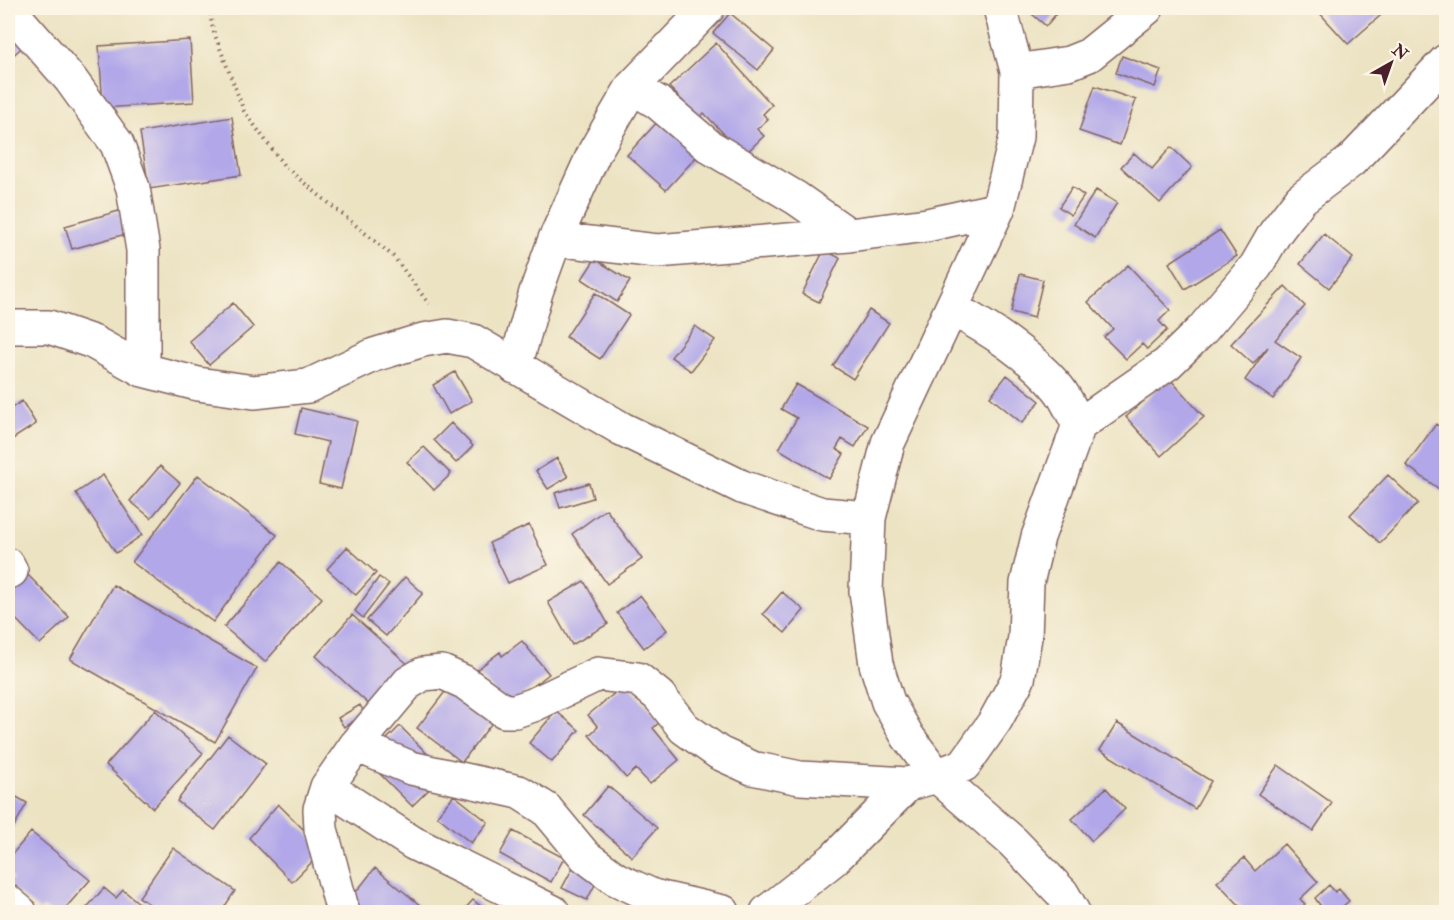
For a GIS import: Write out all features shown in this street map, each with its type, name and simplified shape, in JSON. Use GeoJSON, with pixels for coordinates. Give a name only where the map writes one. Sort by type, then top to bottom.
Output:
{"type":"FeatureCollection","features":[{"type":"Feature","properties":{"kind":"street"},"geometry":{"type":"LineString","coordinates":[[8,8],[71,80],[117,144],[133,188],[143,250],[142,370]]}},
{"type":"Feature","properties":{"kind":"street"},"geometry":{"type":"LineString","coordinates":[[515,367],[536,292],[555,239],[595,151],[632,87],[708,8]]}},
{"type":"Feature","properties":{"kind":"street"},"geometry":{"type":"LineString","coordinates":[[1000,8],[1017,71],[1016,137],[998,209],[953,309],[888,443],[870,518],[866,591],[876,664],[888,702],[908,737],[922,780],[1013,842],[1062,893],[1073,912]]}},
{"type":"Feature","properties":{"kind":"street"},"geometry":{"type":"LineString","coordinates":[[1017,71],[1069,63],[1089,56],[1147,8]]}},
{"type":"Feature","properties":{"kind":"street"},"geometry":{"type":"LineString","coordinates":[[343,912],[321,828],[320,809],[327,787],[356,745],[408,683],[423,674],[442,672],[464,682],[504,711],[515,711],[533,705],[598,674],[638,679],[659,696],[684,728],[719,753],[752,768],[800,778],[922,780],[964,765],[995,721],[1018,679],[1025,637],[1027,584],[1038,537],[1079,425],[1167,364],[1202,330],[1256,266],[1275,233],[1301,199],[1351,161],[1446,61]]}},
{"type":"Feature","properties":{"kind":"street"},"geometry":{"type":"LineString","coordinates":[[632,87],[657,102],[710,147],[796,198],[849,235]]}},
{"type":"Feature","properties":{"kind":"street"},"geometry":{"type":"LineString","coordinates":[[555,239],[657,251],[849,235],[927,225],[998,209]]}},
{"type":"Feature","properties":{"kind":"street"},"geometry":{"type":"LineString","coordinates":[[953,309],[991,330],[1033,362],[1059,390],[1079,425]]}},
{"type":"Feature","properties":{"kind":"street"},"geometry":{"type":"LineString","coordinates":[[8,327],[50,327],[93,342],[142,370],[198,384],[254,392],[308,386],[374,356],[423,340],[447,336],[473,341],[631,435],[742,487],[822,514],[870,518]]}},
{"type":"Feature","properties":{"kind":"street"},"geometry":{"type":"LineString","coordinates":[[356,745],[411,768],[519,792],[546,809],[585,856],[616,879],[653,896],[723,912]]}},
{"type":"Feature","properties":{"kind":"street"},"geometry":{"type":"LineString","coordinates":[[766,912],[834,859],[922,780]]}},
{"type":"Feature","properties":{"kind":"street"},"geometry":{"type":"LineString","coordinates":[[327,787],[413,843],[553,912]]}},
{"type":"Feature","properties":{"kind":"street"},"geometry":{"type":"LineString","coordinates":[[8,902],[20,912]]}},
{"type":"Feature","properties":{"kind":"path"},"geometry":{"type":"LineString","coordinates":[[209,8],[213,30],[244,111],[285,167],[394,256],[434,310],[447,336]]}},
{"type":"Feature","properties":{"kind":"building"},"geometry":{"type":"Polygon","coordinates":[[[1025,8],[1061,8],[1046,26],[1025,8]]]}},
{"type":"Feature","properties":{"kind":"building"},"geometry":{"type":"Polygon","coordinates":[[[1389,8],[1348,44],[1316,9],[1389,8]]]}},
{"type":"Feature","properties":{"kind":"building"},"geometry":{"type":"Polygon","coordinates":[[[730,13],[774,50],[758,70],[713,33],[730,13]]]}},
{"type":"Feature","properties":{"kind":"building"},"geometry":{"type":"Polygon","coordinates":[[[8,17],[29,41],[8,60],[8,17]]]}},
{"type":"Feature","properties":{"kind":"building"},"geometry":{"type":"Polygon","coordinates":[[[190,40],[194,102],[103,108],[99,46],[190,40]]]}},
{"type":"Feature","properties":{"kind":"building"},"geometry":{"type":"Polygon","coordinates":[[[716,43],[772,105],[763,114],[768,119],[757,129],[764,136],[744,155],[704,113],[699,118],[669,87],[716,43]]]}},
{"type":"Feature","properties":{"kind":"building"},"geometry":{"type":"Polygon","coordinates":[[[1122,56],[1161,70],[1155,87],[1116,73],[1122,56]]]}},
{"type":"Feature","properties":{"kind":"building"},"geometry":{"type":"Polygon","coordinates":[[[1095,86],[1136,100],[1120,145],[1079,131],[1095,86]]]}},
{"type":"Feature","properties":{"kind":"building"},"geometry":{"type":"Polygon","coordinates":[[[232,117],[241,175],[149,189],[140,132],[232,117]]]}},
{"type":"Feature","properties":{"kind":"building"},"geometry":{"type":"Polygon","coordinates":[[[660,119],[699,154],[666,190],[627,155],[660,119]]]}},
{"type":"Feature","properties":{"kind":"building"},"geometry":{"type":"Polygon","coordinates":[[[1171,147],[1192,167],[1160,203],[1121,167],[1134,153],[1152,169],[1171,147]]]}},
{"type":"Feature","properties":{"kind":"building"},"geometry":{"type":"Polygon","coordinates":[[[1072,187],[1084,196],[1071,215],[1059,207],[1072,187]]]}},
{"type":"Feature","properties":{"kind":"building"},"geometry":{"type":"Polygon","coordinates":[[[1096,190],[1117,203],[1095,238],[1074,224],[1096,190]]]}},
{"type":"Feature","properties":{"kind":"building"},"geometry":{"type":"Polygon","coordinates":[[[126,209],[133,232],[72,249],[65,226],[126,209]]]}},
{"type":"Feature","properties":{"kind":"building"},"geometry":{"type":"Polygon","coordinates":[[[1220,230],[1237,256],[1185,289],[1169,263],[1220,230]]]}},
{"type":"Feature","properties":{"kind":"building"},"geometry":{"type":"Polygon","coordinates":[[[1324,234],[1353,258],[1329,288],[1300,264],[1324,234]]]}},
{"type":"Feature","properties":{"kind":"building"},"geometry":{"type":"Polygon","coordinates":[[[824,250],[840,258],[819,302],[802,294],[824,250]]]}},
{"type":"Feature","properties":{"kind":"building"},"geometry":{"type":"Polygon","coordinates":[[[595,259],[630,281],[617,302],[582,279],[595,259]]]}},
{"type":"Feature","properties":{"kind":"building"},"geometry":{"type":"Polygon","coordinates":[[[1128,265],[1170,310],[1159,321],[1167,330],[1147,349],[1142,344],[1126,359],[1104,337],[1113,329],[1088,302],[1128,265]]]}},
{"type":"Feature","properties":{"kind":"building"},"geometry":{"type":"Polygon","coordinates":[[[1020,274],[1043,280],[1034,318],[1011,312],[1020,274]]]}},
{"type":"Feature","properties":{"kind":"building"},"geometry":{"type":"Polygon","coordinates":[[[1285,286],[1305,306],[1275,340],[1301,358],[1273,399],[1245,380],[1268,347],[1253,364],[1231,344],[1285,286]]]}},
{"type":"Feature","properties":{"kind":"building"},"geometry":{"type":"Polygon","coordinates":[[[595,293],[629,315],[600,359],[566,337],[595,293]]]}},
{"type":"Feature","properties":{"kind":"building"},"geometry":{"type":"Polygon","coordinates":[[[233,303],[253,327],[209,365],[189,341],[233,303]]]}},
{"type":"Feature","properties":{"kind":"building"},"geometry":{"type":"Polygon","coordinates":[[[869,310],[889,323],[853,379],[833,366],[869,310]]]}},
{"type":"Feature","properties":{"kind":"building"},"geometry":{"type":"Polygon","coordinates":[[[695,326],[715,340],[691,371],[671,357],[695,326]]]}},
{"type":"Feature","properties":{"kind":"building"},"geometry":{"type":"Polygon","coordinates":[[[455,372],[472,401],[449,414],[433,385],[455,372]]]}},
{"type":"Feature","properties":{"kind":"building"},"geometry":{"type":"Polygon","coordinates":[[[1007,375],[1040,401],[1022,423],[990,397],[1007,375]]]}},
{"type":"Feature","properties":{"kind":"building"},"geometry":{"type":"Polygon","coordinates":[[[1169,378],[1204,417],[1161,456],[1126,417],[1169,378]]]}},
{"type":"Feature","properties":{"kind":"building"},"geometry":{"type":"Polygon","coordinates":[[[796,384],[868,426],[855,447],[842,439],[836,449],[844,454],[829,479],[779,449],[797,418],[781,409],[796,384]]]}},
{"type":"Feature","properties":{"kind":"building"},"geometry":{"type":"Polygon","coordinates":[[[22,401],[36,424],[8,442],[8,410],[22,401]]]}},
{"type":"Feature","properties":{"kind":"building"},"geometry":{"type":"Polygon","coordinates":[[[301,408],[357,421],[341,489],[319,484],[328,442],[295,434],[301,408]]]}},
{"type":"Feature","properties":{"kind":"building"},"geometry":{"type":"Polygon","coordinates":[[[451,423],[473,446],[456,463],[434,440],[451,423]]]}},
{"type":"Feature","properties":{"kind":"building"},"geometry":{"type":"Polygon","coordinates":[[[1436,424],[1446,432],[1446,494],[1406,465],[1436,424]]]}},
{"type":"Feature","properties":{"kind":"building"},"geometry":{"type":"Polygon","coordinates":[[[424,447],[451,474],[434,490],[407,462],[424,447]]]}},
{"type":"Feature","properties":{"kind":"building"},"geometry":{"type":"Polygon","coordinates":[[[557,458],[568,477],[548,489],[536,471],[557,458]]]}},
{"type":"Feature","properties":{"kind":"building"},"geometry":{"type":"Polygon","coordinates":[[[160,466],[180,483],[151,518],[130,501],[160,466]]]}},
{"type":"Feature","properties":{"kind":"building"},"geometry":{"type":"Polygon","coordinates":[[[103,475],[142,535],[116,553],[76,493],[103,475]]]}},
{"type":"Feature","properties":{"kind":"building"},"geometry":{"type":"Polygon","coordinates":[[[198,475],[277,535],[213,622],[132,562],[198,475]]]}},
{"type":"Feature","properties":{"kind":"building"},"geometry":{"type":"Polygon","coordinates":[[[1388,475],[1418,503],[1380,543],[1350,515],[1388,475]]]}},
{"type":"Feature","properties":{"kind":"building"},"geometry":{"type":"Polygon","coordinates":[[[589,483],[593,498],[560,508],[555,493],[589,483]]]}},
{"type":"Feature","properties":{"kind":"building"},"geometry":{"type":"Polygon","coordinates":[[[606,509],[642,559],[607,584],[572,534],[606,509]]]}},
{"type":"Feature","properties":{"kind":"building"},"geometry":{"type":"Polygon","coordinates":[[[529,525],[548,565],[508,583],[489,543],[529,525]]]}},
{"type":"Feature","properties":{"kind":"building"},"geometry":{"type":"Polygon","coordinates":[[[347,547],[376,573],[356,595],[327,569],[347,547]]]}},
{"type":"Feature","properties":{"kind":"building"},"geometry":{"type":"Polygon","coordinates":[[[281,562],[322,598],[265,662],[224,627],[281,562]]]}},
{"type":"Feature","properties":{"kind":"building"},"geometry":{"type":"Polygon","coordinates":[[[26,573],[69,617],[40,644],[8,611],[8,591],[26,573]]]}},
{"type":"Feature","properties":{"kind":"building"},"geometry":{"type":"Polygon","coordinates":[[[379,577],[389,584],[363,618],[355,611],[379,577]]]}},
{"type":"Feature","properties":{"kind":"building"},"geometry":{"type":"Polygon","coordinates":[[[405,577],[423,593],[386,636],[367,620],[405,577]]]}},
{"type":"Feature","properties":{"kind":"building"},"geometry":{"type":"Polygon","coordinates":[[[584,581],[608,624],[572,645],[548,602],[584,581]]]}},
{"type":"Feature","properties":{"kind":"building"},"geometry":{"type":"Polygon","coordinates":[[[113,585],[257,668],[215,742],[70,659],[113,585]]]}},
{"type":"Feature","properties":{"kind":"building"},"geometry":{"type":"Polygon","coordinates":[[[782,592],[804,610],[785,633],[763,614],[782,592]]]}},
{"type":"Feature","properties":{"kind":"building"},"geometry":{"type":"Polygon","coordinates":[[[640,595],[667,630],[644,648],[617,613],[640,595]]]}},
{"type":"Feature","properties":{"kind":"building"},"geometry":{"type":"Polygon","coordinates":[[[352,615],[411,667],[374,709],[316,656],[352,615]]]}},
{"type":"Feature","properties":{"kind":"building"},"geometry":{"type":"Polygon","coordinates":[[[522,641],[549,674],[509,705],[474,672],[500,652],[502,656],[522,641]]]}},
{"type":"Feature","properties":{"kind":"building"},"geometry":{"type":"Polygon","coordinates":[[[627,683],[660,722],[653,728],[679,760],[650,784],[636,769],[626,778],[589,735],[598,727],[588,715],[627,683]]]}},
{"type":"Feature","properties":{"kind":"building"},"geometry":{"type":"Polygon","coordinates":[[[451,684],[495,719],[462,762],[417,728],[451,684]]]}},
{"type":"Feature","properties":{"kind":"building"},"geometry":{"type":"Polygon","coordinates":[[[360,705],[365,714],[344,727],[338,718],[360,705]]]}},
{"type":"Feature","properties":{"kind":"building"},"geometry":{"type":"Polygon","coordinates":[[[155,710],[203,753],[153,808],[106,765],[155,710]]]}},
{"type":"Feature","properties":{"kind":"building"},"geometry":{"type":"Polygon","coordinates":[[[556,711],[579,730],[552,762],[529,743],[556,711]]]}},
{"type":"Feature","properties":{"kind":"building"},"geometry":{"type":"Polygon","coordinates":[[[1117,723],[1211,781],[1195,809],[1100,750],[1117,723]]]}},
{"type":"Feature","properties":{"kind":"building"},"geometry":{"type":"Polygon","coordinates":[[[400,726],[446,773],[412,806],[366,760],[400,726]]]}},
{"type":"Feature","properties":{"kind":"building"},"geometry":{"type":"Polygon","coordinates":[[[228,735],[266,764],[215,830],[177,801],[228,735]]]}},
{"type":"Feature","properties":{"kind":"building"},"geometry":{"type":"Polygon","coordinates":[[[1278,765],[1332,803],[1313,831],[1258,794],[1278,765]]]}},
{"type":"Feature","properties":{"kind":"building"},"geometry":{"type":"Polygon","coordinates":[[[608,786],[657,828],[632,857],[584,815],[608,786]]]}},
{"type":"Feature","properties":{"kind":"building"},"geometry":{"type":"Polygon","coordinates":[[[1106,788],[1125,809],[1092,841],[1072,819],[1106,788]]]}},
{"type":"Feature","properties":{"kind":"building"},"geometry":{"type":"Polygon","coordinates":[[[8,792],[27,803],[8,837],[8,792]]]}},
{"type":"Feature","properties":{"kind":"building"},"geometry":{"type":"Polygon","coordinates":[[[454,795],[488,822],[471,843],[437,816],[454,795]]]}},
{"type":"Feature","properties":{"kind":"building"},"geometry":{"type":"Polygon","coordinates":[[[278,804],[324,850],[292,882],[249,838],[278,804]]]}},
{"type":"Feature","properties":{"kind":"building"},"geometry":{"type":"Polygon","coordinates":[[[513,831],[564,858],[551,882],[500,854],[513,831]]]}},
{"type":"Feature","properties":{"kind":"building"},"geometry":{"type":"Polygon","coordinates":[[[31,832],[90,880],[62,912],[51,912],[44,907],[40,911],[8,885],[13,878],[8,873],[8,859],[31,832]]]}},
{"type":"Feature","properties":{"kind":"building"},"geometry":{"type":"Polygon","coordinates":[[[1284,844],[1318,882],[1300,899],[1305,904],[1296,912],[1246,912],[1217,882],[1244,858],[1255,871],[1284,844]]]}},
{"type":"Feature","properties":{"kind":"building"},"geometry":{"type":"Polygon","coordinates":[[[173,848],[235,891],[221,912],[161,912],[139,897],[173,848]]]}},
{"type":"Feature","properties":{"kind":"building"},"geometry":{"type":"Polygon","coordinates":[[[577,860],[601,873],[587,900],[562,888],[577,860]]]}},
{"type":"Feature","properties":{"kind":"building"},"geometry":{"type":"Polygon","coordinates":[[[375,868],[421,906],[416,912],[362,912],[349,901],[375,868]]]}},
{"type":"Feature","properties":{"kind":"building"},"geometry":{"type":"Polygon","coordinates":[[[1329,885],[1335,892],[1339,889],[1349,901],[1343,906],[1348,912],[1312,912],[1320,905],[1315,898],[1329,885]]]}},
{"type":"Feature","properties":{"kind":"building"},"geometry":{"type":"Polygon","coordinates":[[[104,888],[116,898],[123,890],[150,912],[83,912],[104,888]]]}},
{"type":"Feature","properties":{"kind":"building"},"geometry":{"type":"Polygon","coordinates":[[[473,900],[488,912],[462,912],[473,900]]]}}]}
